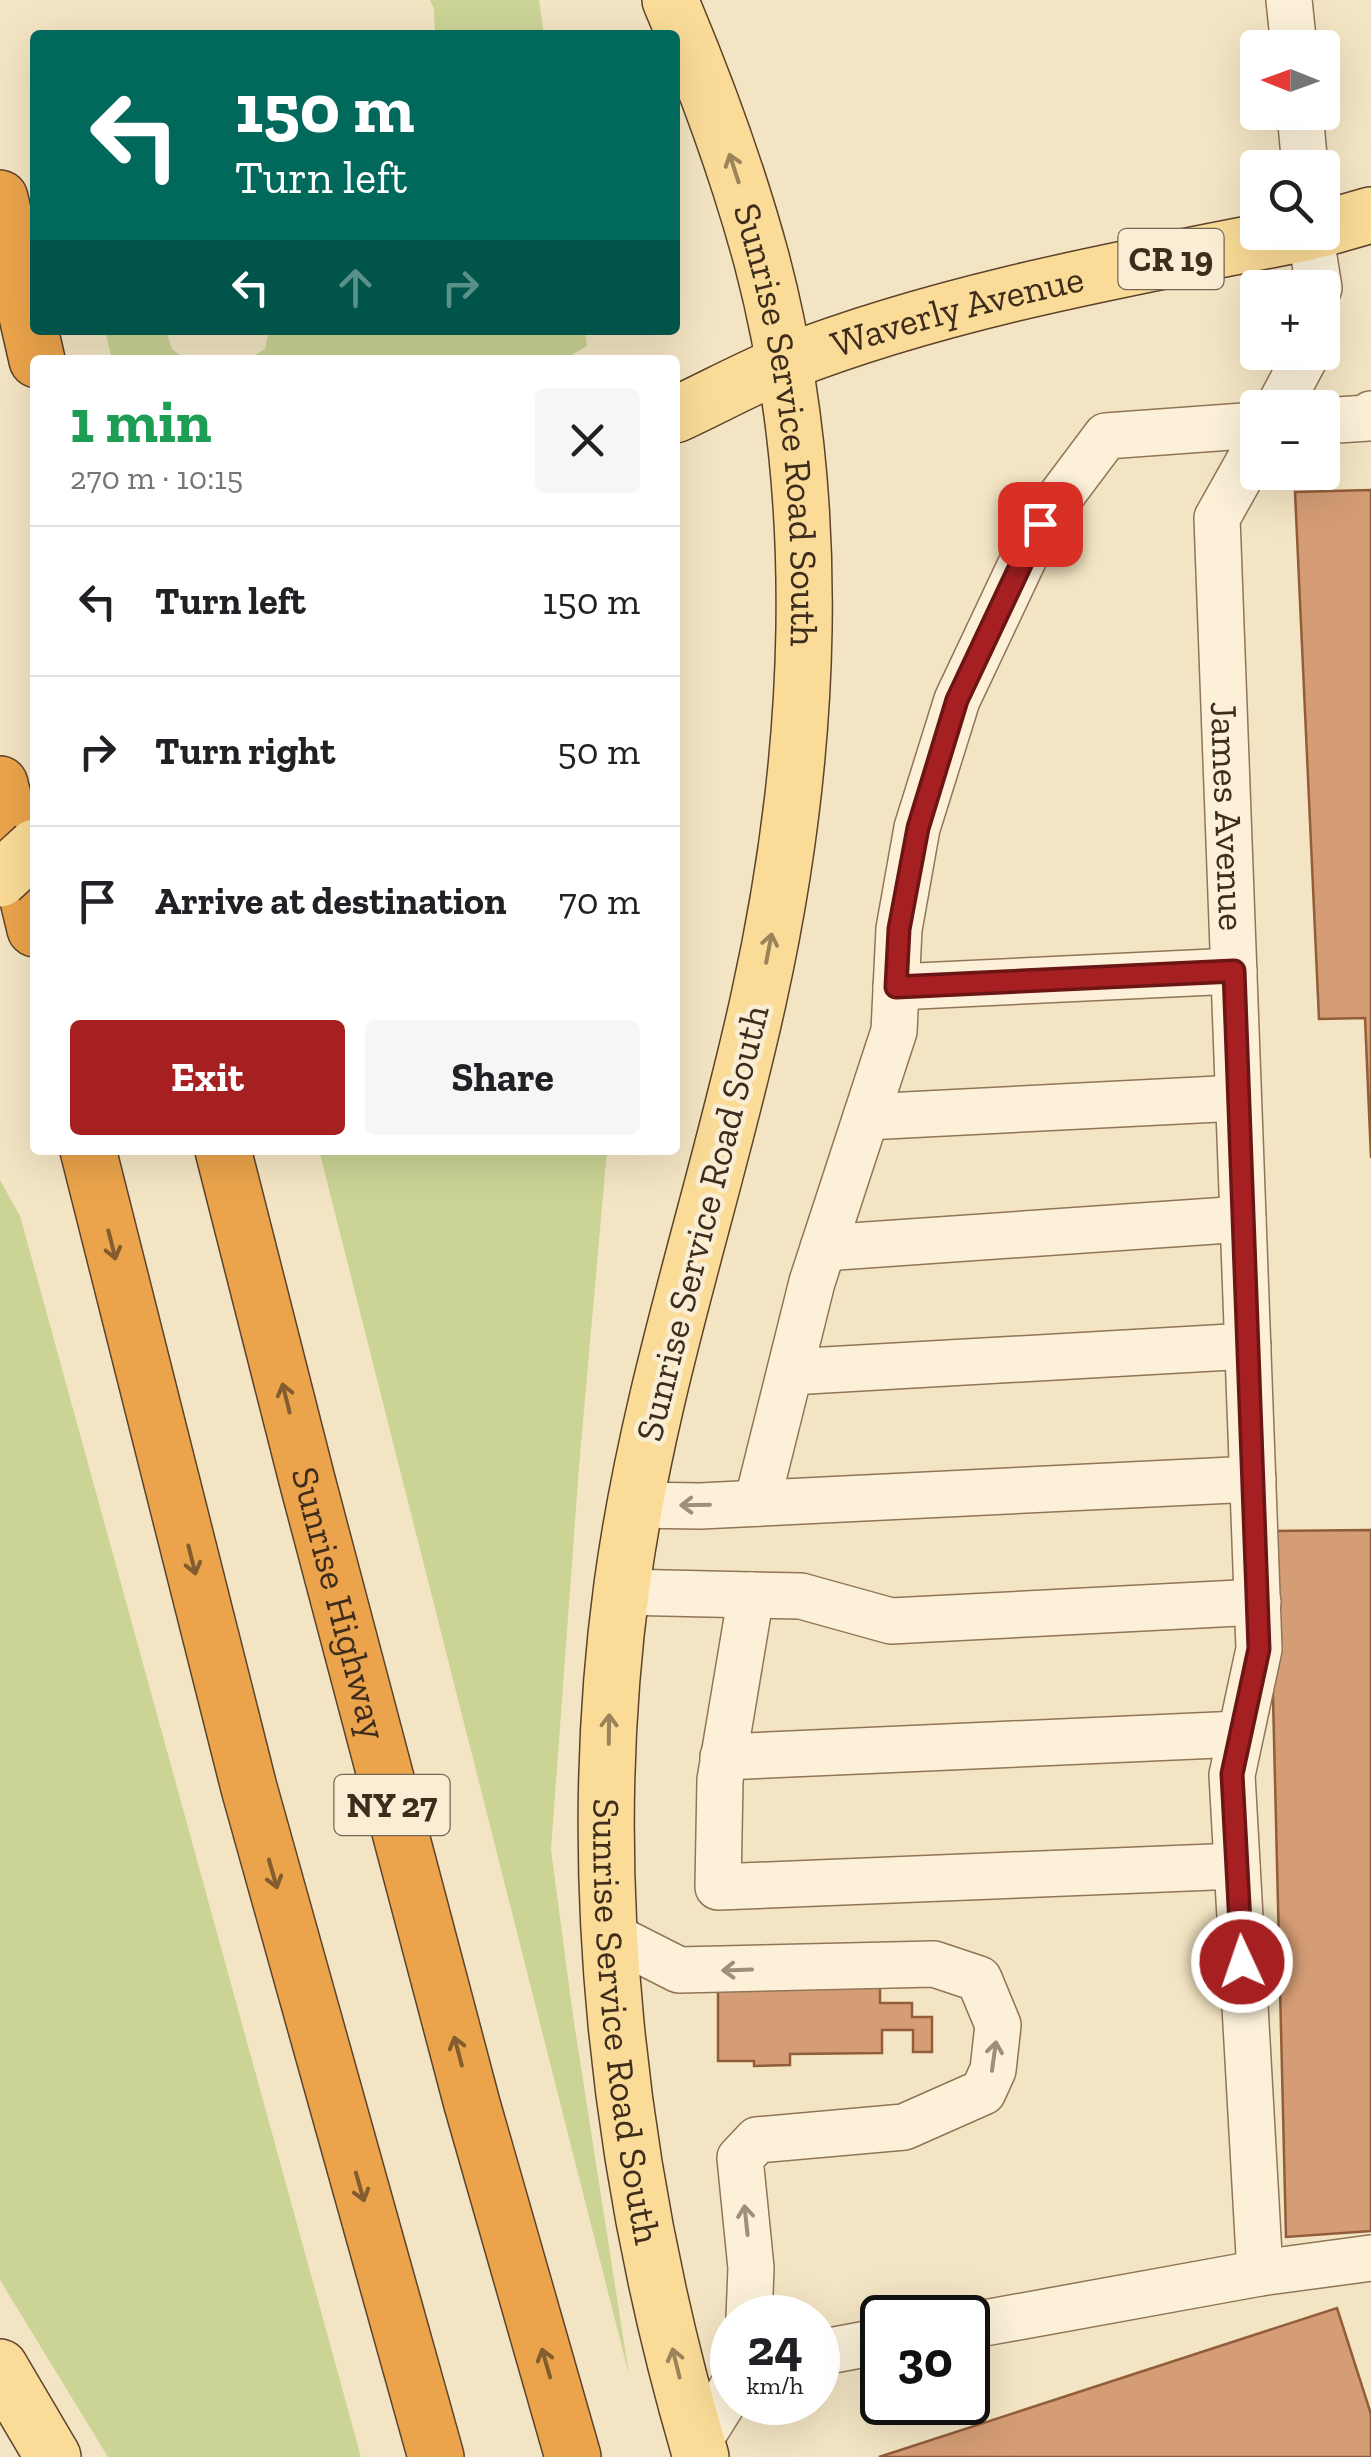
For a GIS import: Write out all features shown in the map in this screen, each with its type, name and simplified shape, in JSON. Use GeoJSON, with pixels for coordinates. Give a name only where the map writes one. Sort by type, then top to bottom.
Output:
{"type":"FeatureCollection","features":[{"type":"Feature","properties":{"kind":"highway"},"geometry":{"type":"LineString","coordinates":[[0,198],[30,326]]}},
{"type":"Feature","properties":{"kind":"highway"},"geometry":{"type":"LineString","coordinates":[[0,784],[30,908]]}},
{"type":"Feature","properties":{"kind":"highway"},"geometry":{"type":"LineString","coordinates":[[89,1155],[249,1788],[436,2457]]}},
{"type":"Feature","properties":{"kind":"highway","name":"Sunrise Highway"},"geometry":{"type":"LineString","coordinates":[[224,1155],[452,2030],[573,2457]]}},
{"type":"Feature","properties":{"kind":"main road","name":"Sunrise Service Road South"},"geometry":{"type":"LineString","coordinates":[[670,0],[714,108],[762,264],[784,364],[798,464],[803,571],[803,672],[795,785],[780,897],[724,1145],[658,1390],[634,1506],[609,1714],[610,1935],[630,2142],[666,2326],[699,2450]]}},
{"type":"Feature","properties":{"kind":"main road"},"geometry":{"type":"LineString","coordinates":[[1340,224],[1371,216]]}},
{"type":"Feature","properties":{"kind":"main road","name":"Waverly Avenue"},"geometry":{"type":"LineString","coordinates":[[680,413],[784,364],[866,335],[1016,294],[1240,246]]}},
{"type":"Feature","properties":{"kind":"main road"},"geometry":{"type":"LineString","coordinates":[[0,879],[30,852]]}},
{"type":"Feature","properties":{"kind":"main road"},"geometry":{"type":"LineString","coordinates":[[3,2379],[53,2457]]}},
{"type":"Feature","properties":{"kind":"street"},"geometry":{"type":"LineString","coordinates":[[1289,0],[1292,30]]}},
{"type":"Feature","properties":{"kind":"street"},"geometry":{"type":"LineString","coordinates":[[1340,419],[1368,418],[1371,414]]}},
{"type":"Feature","properties":{"kind":"street"},"geometry":{"type":"LineString","coordinates":[[757,1502],[812,1282],[894,1031],[899,929],[918,828],[957,700],[1040,524],[1106,436],[1240,426]]}},
{"type":"Feature","properties":{"kind":"street","name":"James Avenue"},"geometry":{"type":"LineString","coordinates":[[1240,476],[1216,518],[1259,1649],[1232,1774],[1260,2273]]}},
{"type":"Feature","properties":{"kind":"street"},"geometry":{"type":"LineString","coordinates":[[896,987],[1234,971]]}},
{"type":"Feature","properties":{"kind":"street"},"geometry":{"type":"LineString","coordinates":[[866,1117],[1238,1098]]}},
{"type":"Feature","properties":{"kind":"street"},"geometry":{"type":"LineString","coordinates":[[823,1248],[1243,1219]]}},
{"type":"Feature","properties":{"kind":"street"},"geometry":{"type":"LineString","coordinates":[[790,1372],[1248,1346]]}},
{"type":"Feature","properties":{"kind":"street"},"geometry":{"type":"LineString","coordinates":[[634,1506],[1253,1479]]}},
{"type":"Feature","properties":{"kind":"street"},"geometry":{"type":"LineString","coordinates":[[621,1592],[801,1596],[891,1621],[1258,1602]]}},
{"type":"Feature","properties":{"kind":"street"},"geometry":{"type":"LineString","coordinates":[[751,1595],[720,1780],[718,1887],[1237,1866]]}},
{"type":"Feature","properties":{"kind":"street"},"geometry":{"type":"LineString","coordinates":[[723,1757],[1240,1734]]}},
{"type":"Feature","properties":{"kind":"street"},"geometry":{"type":"LineString","coordinates":[[610,1935],[679,1970],[934,1964],[979,1979],[998,2024],[994,2070],[983,2092],[904,2127],[757,2140],[740,2158],[751,2268],[750,2295]]}},
{"type":"Feature","properties":{"kind":"street"},"geometry":{"type":"LineString","coordinates":[[990,2322],[1260,2273],[1371,2258]]}},
{"type":"Feature","properties":{"kind":"street"},"geometry":{"type":"LineString","coordinates":[[699,2450],[712,2425]]}},
{"type":"Feature","properties":{"kind":"green space"},"geometry":{"type":"Polygon","coordinates":[[[430,0],[539,0],[543,30],[435,30],[430,0]]]}},
{"type":"Feature","properties":{"kind":"green space"},"geometry":{"type":"Polygon","coordinates":[[[106,335],[168,335],[172,349],[180,355],[111,355],[106,335]]]}},
{"type":"Feature","properties":{"kind":"green space"},"geometry":{"type":"Polygon","coordinates":[[[268,335],[586,335],[587,346],[572,355],[255,355],[265,349],[268,335]]]}},
{"type":"Feature","properties":{"kind":"green space"},"geometry":{"type":"Polygon","coordinates":[[[320,1155],[607,1155],[551,1850],[629,2375],[320,1155]]]}},
{"type":"Feature","properties":{"kind":"green space"},"geometry":{"type":"Polygon","coordinates":[[[0,1180],[20,1216],[361,2457],[108,2457],[0,2280],[0,1180]]]}},
{"type":"Feature","properties":{"kind":"building"},"geometry":{"type":"Polygon","coordinates":[[[1371,490],[1371,1158],[1365,1018],[1319,1019],[1295,492],[1371,490]]]}},
{"type":"Feature","properties":{"kind":"building"},"geometry":{"type":"Polygon","coordinates":[[[1371,1530],[1371,2231],[1286,2237],[1269,1531],[1371,1530]]]}},
{"type":"Feature","properties":{"kind":"building"},"geometry":{"type":"Polygon","coordinates":[[[880,1987],[880,2003],[912,2003],[912,2017],[932,2017],[932,2052],[913,2052],[913,2030],[882,2030],[882,2053],[790,2054],[790,2065],[718,2061],[718,1988],[880,1987]]]}},
{"type":"Feature","properties":{"kind":"building"},"geometry":{"type":"Polygon","coordinates":[[[1337,2308],[1371,2414],[1371,2457],[879,2457],[977,2425],[990,2425],[990,2421],[1337,2308]]]}},
{"type":"Feature","properties":{"kind":"route"},"geometry":{"type":"LineString","coordinates":[[1040,524],[957,700],[918,828],[899,929],[896,987],[1234,971],[1259,1649],[1232,1774],[1242,1962]]}}]}
